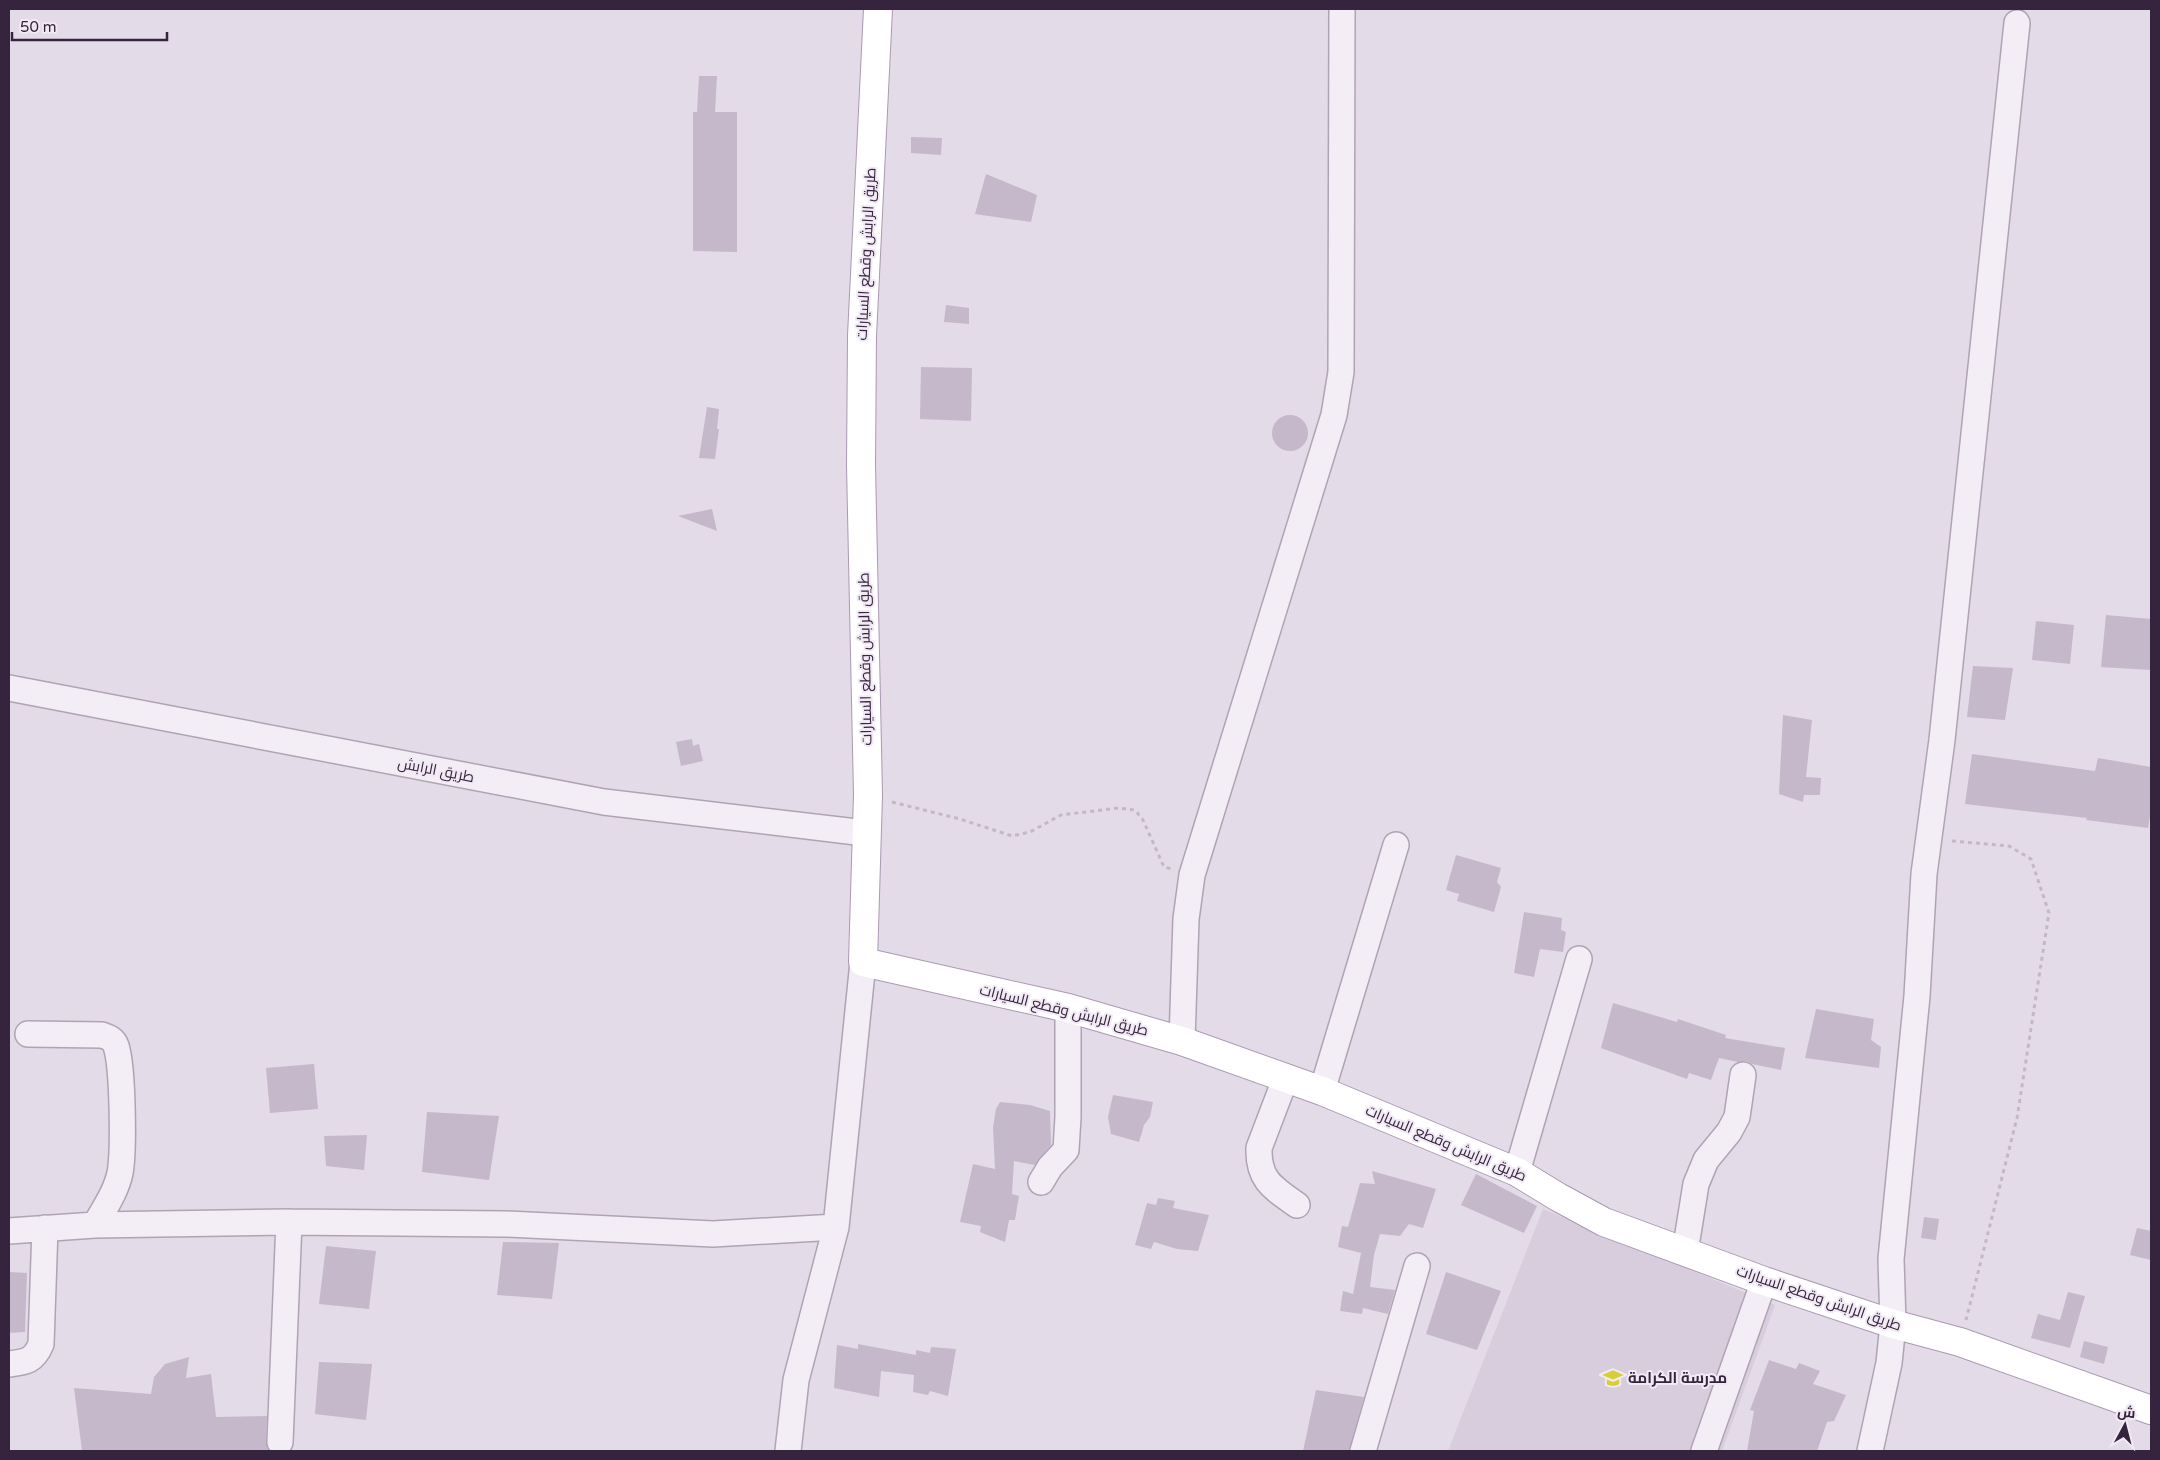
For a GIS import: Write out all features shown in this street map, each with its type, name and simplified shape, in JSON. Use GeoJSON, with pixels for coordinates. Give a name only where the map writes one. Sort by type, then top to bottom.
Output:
{"type":"FeatureCollection","features":[{"type":"Feature","properties":{"kind":"main road","name":"طريق الرابش وقطع السيارات"},"geometry":{"type":"LineString","coordinates":[[878,9],[862,336],[861,465],[868,795],[865,833],[863,962],[1068,1008],[1182,1041],[1286,1077],[1518,1172],[1558,1197],[1604,1222],[1764,1281],[1893,1324],[1960,1342],[2151,1410]]}},
{"type":"Feature","properties":{"kind":"street"},"geometry":{"type":"LineString","coordinates":[[1182,1041],[1186,919],[1192,875],[1334,415],[1340,381],[1342,9]]}},
{"type":"Feature","properties":{"kind":"street"},"geometry":{"type":"LineString","coordinates":[[1870,1451],[1889,1363],[1893,1324],[1891,1259],[1917,996],[1919,939],[1928,839],[1942,740],[2017,23]]}},
{"type":"Feature","properties":{"kind":"street","name":"طريق الرابش"},"geometry":{"type":"LineString","coordinates":[[9,688],[604,802],[865,833]]}},
{"type":"Feature","properties":{"kind":"street"},"geometry":{"type":"LineString","coordinates":[[1322,1091],[1396,845]]}},
{"type":"Feature","properties":{"kind":"street"},"geometry":{"type":"LineString","coordinates":[[1518,1172],[1579,959]]}},
{"type":"Feature","properties":{"kind":"street"},"geometry":{"type":"LineString","coordinates":[[788,1451],[796,1380],[836,1227],[863,962]]}},
{"type":"Feature","properties":{"kind":"street"},"geometry":{"type":"LineString","coordinates":[[1041,1182],[1050,1167],[1066,1150],[1068,1008]]}},
{"type":"Feature","properties":{"kind":"street"},"geometry":{"type":"LineString","coordinates":[[28,1034],[102,1035],[110,1038],[116,1045],[120,1068],[122,1146],[120,1174],[113,1194],[95,1226]]}},
{"type":"Feature","properties":{"kind":"street"},"geometry":{"type":"LineString","coordinates":[[1686,1252],[1696,1184],[1706,1160],[1729,1132],[1737,1118],[1743,1075]]}},
{"type":"Feature","properties":{"kind":"street"},"geometry":{"type":"LineString","coordinates":[[1286,1077],[1258,1148],[1258,1161],[1264,1178],[1271,1187],[1297,1205]]}},
{"type":"Feature","properties":{"kind":"street"},"geometry":{"type":"LineString","coordinates":[[9,1231],[95,1226],[289,1222],[506,1224],[714,1234],[836,1227]]}},
{"type":"Feature","properties":{"kind":"street"},"geometry":{"type":"LineString","coordinates":[[280,1442],[289,1222]]}},
{"type":"Feature","properties":{"kind":"street"},"geometry":{"type":"LineString","coordinates":[[9,1364],[24,1362],[36,1355],[40,1344],[43,1327],[45,1228]]}},
{"type":"Feature","properties":{"kind":"street"},"geometry":{"type":"LineString","coordinates":[[1363,1451],[1417,1266]]}},
{"type":"Feature","properties":{"kind":"street"},"geometry":{"type":"LineString","coordinates":[[1704,1451],[1764,1281]]}},
{"type":"Feature","properties":{"kind":"path"},"geometry":{"type":"LineString","coordinates":[[868,795],[1012,836],[1030,832],[1061,815],[1118,808],[1134,810],[1143,820],[1164,867],[1192,875]]}},
{"type":"Feature","properties":{"kind":"path"},"geometry":{"type":"LineString","coordinates":[[1928,839],[2009,846],[2031,859],[2049,913],[2017,1118],[1960,1342]]}},
{"type":"Feature","properties":{"kind":"shaded area","name":"مدرسة الكرامة"},"geometry":{"type":"Polygon","coordinates":[[[1543,1209],[1775,1305],[1722,1451],[1448,1451],[1543,1209]]]}},
{"type":"Feature","properties":{"kind":"building"},"geometry":{"type":"Polygon","coordinates":[[[699,76],[717,76],[715,112],[737,112],[737,252],[693,251],[693,112],[697,112],[699,76]]]}},
{"type":"Feature","properties":{"kind":"building"},"geometry":{"type":"Polygon","coordinates":[[[911,137],[942,138],[941,155],[911,153],[911,137]]]}},
{"type":"Feature","properties":{"kind":"building"},"geometry":{"type":"Polygon","coordinates":[[[986,174],[1037,195],[1031,222],[975,214],[986,174]]]}},
{"type":"Feature","properties":{"kind":"building"},"geometry":{"type":"Polygon","coordinates":[[[946,305],[969,308],[969,324],[944,322],[946,305]]]}},
{"type":"Feature","properties":{"kind":"building"},"geometry":{"type":"Polygon","coordinates":[[[921,367],[972,368],[971,421],[920,419],[921,367]]]}},
{"type":"Feature","properties":{"kind":"building"},"geometry":{"type":"Polygon","coordinates":[[[707,407],[719,409],[717,429],[719,429],[715,459],[699,458],[707,407]]]}},
{"type":"Feature","properties":{"kind":"building"},"geometry":{"type":"Polygon","coordinates":[[[1290,415],[1297,416],[1303,420],[1307,426],[1307,440],[1303,446],[1297,450],[1290,451],[1283,450],[1277,446],[1273,440],[1272,433],[1273,426],[1277,420],[1283,416],[1290,415]]]}},
{"type":"Feature","properties":{"kind":"building"},"geometry":{"type":"Polygon","coordinates":[[[712,509],[717,531],[678,516],[712,509]]]}},
{"type":"Feature","properties":{"kind":"building"},"geometry":{"type":"Polygon","coordinates":[[[2106,615],[2151,619],[2151,670],[2101,667],[2106,615]]]}},
{"type":"Feature","properties":{"kind":"building"},"geometry":{"type":"Polygon","coordinates":[[[2036,621],[2074,625],[2070,664],[2032,660],[2036,621]]]}},
{"type":"Feature","properties":{"kind":"building"},"geometry":{"type":"Polygon","coordinates":[[[1973,666],[2013,668],[2005,720],[1967,717],[1973,666]]]}},
{"type":"Feature","properties":{"kind":"building"},"geometry":{"type":"Polygon","coordinates":[[[1783,715],[1812,720],[1806,777],[1821,778],[1820,795],[1804,795],[1803,802],[1779,794],[1783,715]]]}},
{"type":"Feature","properties":{"kind":"building"},"geometry":{"type":"Polygon","coordinates":[[[692,739],[693,746],[699,744],[703,761],[681,766],[676,742],[692,739]]]}},
{"type":"Feature","properties":{"kind":"building"},"geometry":{"type":"Polygon","coordinates":[[[1972,754],[2095,771],[2098,758],[2151,767],[2151,810],[2148,828],[2086,820],[2087,818],[1965,804],[1972,754]]]}},
{"type":"Feature","properties":{"kind":"building"},"geometry":{"type":"Polygon","coordinates":[[[1456,855],[1501,868],[1497,882],[1501,887],[1494,912],[1457,901],[1459,894],[1446,890],[1456,855]]]}},
{"type":"Feature","properties":{"kind":"building"},"geometry":{"type":"Polygon","coordinates":[[[1524,912],[1562,918],[1561,930],[1566,932],[1563,952],[1540,949],[1534,977],[1514,973],[1524,912]]]}},
{"type":"Feature","properties":{"kind":"building"},"geometry":{"type":"Polygon","coordinates":[[[1613,1003],[1677,1022],[1678,1019],[1726,1035],[1725,1038],[1785,1048],[1781,1070],[1746,1061],[1738,1062],[1719,1058],[1711,1080],[1689,1073],[1687,1079],[1601,1048],[1613,1003]]]}},
{"type":"Feature","properties":{"kind":"building"},"geometry":{"type":"Polygon","coordinates":[[[1816,1009],[1874,1019],[1871,1040],[1881,1047],[1879,1068],[1805,1058],[1816,1009]]]}},
{"type":"Feature","properties":{"kind":"building"},"geometry":{"type":"Polygon","coordinates":[[[314,1064],[318,1109],[270,1113],[266,1068],[314,1064]]]}},
{"type":"Feature","properties":{"kind":"building"},"geometry":{"type":"Polygon","coordinates":[[[1113,1095],[1153,1102],[1150,1117],[1144,1125],[1139,1142],[1111,1134],[1108,1117],[1113,1095]]]}},
{"type":"Feature","properties":{"kind":"building"},"geometry":{"type":"Polygon","coordinates":[[[1000,1102],[1030,1105],[1050,1111],[1051,1145],[1035,1165],[1014,1161],[1012,1194],[1019,1196],[1015,1220],[1009,1220],[1005,1242],[980,1232],[981,1226],[960,1222],[973,1164],[995,1169],[993,1128],[996,1109],[1000,1102]]]}},
{"type":"Feature","properties":{"kind":"building"},"geometry":{"type":"Polygon","coordinates":[[[427,1112],[499,1116],[489,1180],[422,1172],[427,1112]]]}},
{"type":"Feature","properties":{"kind":"building"},"geometry":{"type":"Polygon","coordinates":[[[367,1135],[364,1170],[326,1166],[324,1136],[367,1135]]]}},
{"type":"Feature","properties":{"kind":"building"},"geometry":{"type":"Polygon","coordinates":[[[1372,1171],[1436,1189],[1423,1228],[1409,1224],[1400,1236],[1380,1234],[1374,1255],[1370,1287],[1395,1290],[1388,1314],[1363,1308],[1362,1314],[1340,1311],[1343,1291],[1353,1294],[1361,1253],[1338,1247],[1342,1226],[1348,1227],[1360,1183],[1375,1184],[1372,1171]]]}},
{"type":"Feature","properties":{"kind":"building"},"geometry":{"type":"Polygon","coordinates":[[[1476,1174],[1537,1206],[1524,1233],[1461,1205],[1476,1174]]]}},
{"type":"Feature","properties":{"kind":"building"},"geometry":{"type":"Polygon","coordinates":[[[1158,1198],[1175,1201],[1173,1208],[1209,1215],[1198,1251],[1177,1249],[1154,1242],[1151,1249],[1135,1245],[1147,1203],[1156,1205],[1158,1198]]]}},
{"type":"Feature","properties":{"kind":"building"},"geometry":{"type":"Polygon","coordinates":[[[1924,1217],[1939,1219],[1936,1240],[1921,1238],[1924,1217]]]}},
{"type":"Feature","properties":{"kind":"building"},"geometry":{"type":"Polygon","coordinates":[[[2137,1228],[2151,1231],[2151,1260],[2130,1255],[2137,1228]]]}},
{"type":"Feature","properties":{"kind":"building"},"geometry":{"type":"Polygon","coordinates":[[[503,1242],[559,1243],[552,1299],[497,1295],[503,1242]]]}},
{"type":"Feature","properties":{"kind":"building"},"geometry":{"type":"Polygon","coordinates":[[[326,1246],[376,1251],[369,1309],[319,1304],[326,1246]]]}},
{"type":"Feature","properties":{"kind":"building"},"geometry":{"type":"Polygon","coordinates":[[[9,1272],[27,1273],[25,1332],[9,1333],[9,1272]]]}},
{"type":"Feature","properties":{"kind":"building"},"geometry":{"type":"Polygon","coordinates":[[[1446,1272],[1501,1291],[1477,1350],[1426,1334],[1446,1272]]]}},
{"type":"Feature","properties":{"kind":"building"},"geometry":{"type":"Polygon","coordinates":[[[2068,1292],[2085,1296],[2070,1348],[2031,1338],[2038,1314],[2060,1320],[2068,1292]]]}},
{"type":"Feature","properties":{"kind":"building"},"geometry":{"type":"Polygon","coordinates":[[[2084,1341],[2108,1347],[2104,1364],[2080,1357],[2084,1341]]]}},
{"type":"Feature","properties":{"kind":"building"},"geometry":{"type":"Polygon","coordinates":[[[858,1344],[916,1355],[916,1350],[930,1353],[931,1347],[956,1349],[948,1396],[930,1391],[928,1395],[913,1392],[914,1375],[881,1371],[879,1397],[834,1388],[837,1345],[858,1349],[858,1344]]]}},
{"type":"Feature","properties":{"kind":"building"},"geometry":{"type":"Polygon","coordinates":[[[189,1357],[186,1378],[211,1374],[216,1417],[267,1416],[266,1442],[270,1451],[82,1451],[74,1388],[151,1394],[154,1377],[165,1364],[189,1357]]]}},
{"type":"Feature","properties":{"kind":"building"},"geometry":{"type":"Polygon","coordinates":[[[1769,1360],[1796,1369],[1799,1363],[1820,1371],[1813,1384],[1846,1395],[1834,1421],[1827,1422],[1817,1451],[1747,1451],[1754,1411],[1750,1410],[1769,1360]]]}},
{"type":"Feature","properties":{"kind":"building"},"geometry":{"type":"Polygon","coordinates":[[[319,1362],[372,1364],[366,1420],[315,1414],[319,1362]]]}},
{"type":"Feature","properties":{"kind":"building"},"geometry":{"type":"Polygon","coordinates":[[[1316,1390],[1364,1397],[1349,1451],[1303,1451],[1316,1390]]]}},
{"type":"Feature","properties":{"kind":"place","name":"مدرسة الكرامة"},"geometry":{"type":"Point","coordinates":[1613,1378]}}]}
